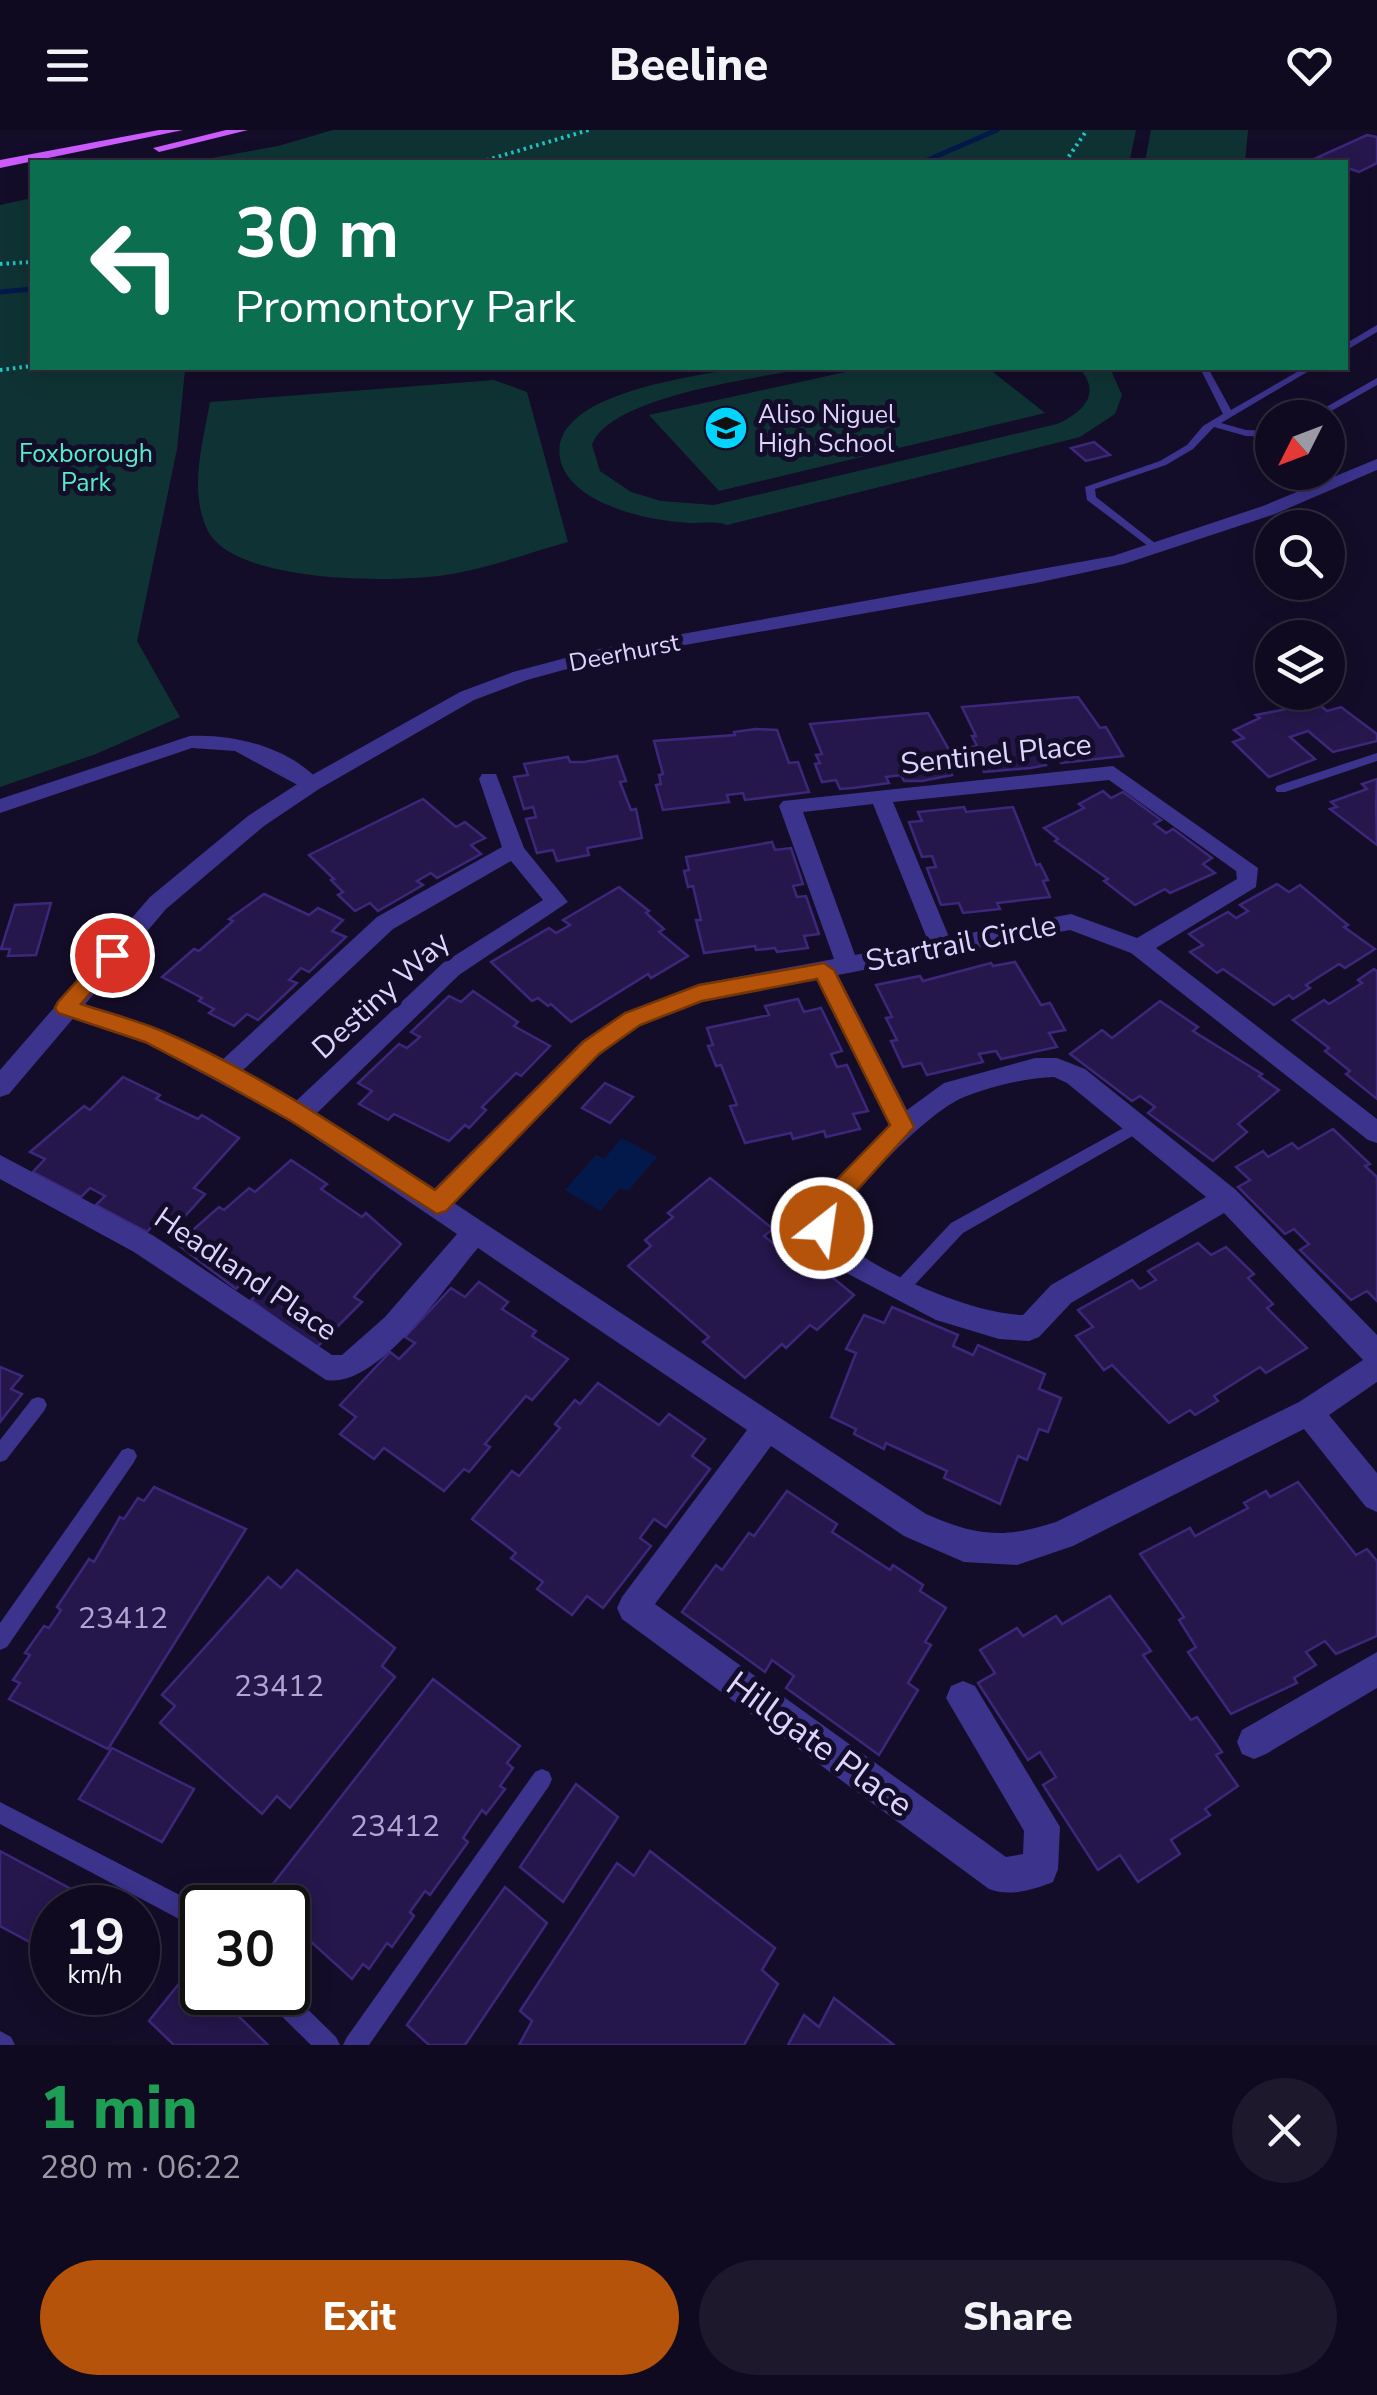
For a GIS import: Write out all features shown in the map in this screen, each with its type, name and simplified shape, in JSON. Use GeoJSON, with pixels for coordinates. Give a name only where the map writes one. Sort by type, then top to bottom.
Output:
{"type":"FeatureCollection","features":[{"type":"Feature","properties":{"kind":"main road"},"geometry":{"type":"LineString","coordinates":[[0,164],[176,130]]}},
{"type":"Feature","properties":{"kind":"main road"},"geometry":{"type":"LineString","coordinates":[[94,160],[242,130]]}},
{"type":"Feature","properties":{"kind":"main road"},"geometry":{"type":"LineString","coordinates":[[0,178],[30,172]]}},
{"type":"Feature","properties":{"kind":"street","name":"Deerhurst"},"geometry":{"type":"LineString","coordinates":[[0,1087],[158,903],[256,821],[312,784],[467,696],[520,676],[598,655],[1036,578],[1156,550],[1269,510],[1377,464]]}},
{"type":"Feature","properties":{"kind":"street"},"geometry":{"type":"LineString","coordinates":[[0,806],[190,742],[218,738],[247,746],[312,784]]}},
{"type":"Feature","properties":{"kind":"street","name":"Sentinel Place"},"geometry":{"type":"LineString","coordinates":[[836,968],[790,806],[1113,772],[1247,868],[1248,882],[1140,946]]}},
{"type":"Feature","properties":{"kind":"street","name":"Destiny Way"},"geometry":{"type":"LineString","coordinates":[[299,1114],[451,969],[556,902],[514,850],[489,779]]}},
{"type":"Feature","properties":{"kind":"street","name":"Sentinel Place"},"geometry":{"type":"LineString","coordinates":[[880,796],[942,947]]}},
{"type":"Feature","properties":{"kind":"street","name":"Destiny Way"},"geometry":{"type":"LineString","coordinates":[[224,1073],[386,923],[514,850]]}},
{"type":"Feature","properties":{"kind":"street","name":"Startrail Circle"},"geometry":{"type":"LineString","coordinates":[[437,1204],[591,1048],[632,1019],[699,993],[1071,922],[1140,946],[1377,1134]]}},
{"type":"Feature","properties":{"kind":"street"},"geometry":{"type":"LineString","coordinates":[[836,968],[902,1127]]}},
{"type":"Feature","properties":{"kind":"street"},"geometry":{"type":"LineString","coordinates":[[66,1008],[153,1036],[299,1114],[915,1525],[964,1546],[1018,1550],[1062,1535],[1309,1412],[1377,1366]]}},
{"type":"Feature","properties":{"kind":"street"},"geometry":{"type":"LineString","coordinates":[[1227,1198],[1061,1294],[1029,1328],[998,1327],[964,1317],[901,1288],[843,1258],[822,1228],[831,1202],[902,1127],[953,1090],[1056,1066],[1076,1076],[1227,1198],[1377,1355]]}},
{"type":"Feature","properties":{"kind":"street","name":"Headland Place"},"geometry":{"type":"LineString","coordinates":[[0,1166],[144,1244],[326,1367],[335,1369],[347,1367],[370,1351],[474,1233]]}},
{"type":"Feature","properties":{"kind":"street"},"geometry":{"type":"LineString","coordinates":[[1309,1412],[1377,1497]]}},
{"type":"Feature","properties":{"kind":"street","name":"Hillgate Place"},"geometry":{"type":"LineString","coordinates":[[766,1428],[632,1608],[1002,1876],[1040,1869],[1042,1827],[962,1698]]}},
{"type":"Feature","properties":{"kind":"street"},"geometry":{"type":"LineString","coordinates":[[1254,1742],[1377,1669]]}},
{"type":"Feature","properties":{"kind":"lane"},"geometry":{"type":"LineString","coordinates":[[1348,344],[1377,328]]}},
{"type":"Feature","properties":{"kind":"lane"},"geometry":{"type":"LineString","coordinates":[[1205,370],[1228,414]]}},
{"type":"Feature","properties":{"kind":"lane"},"geometry":{"type":"LineString","coordinates":[[1156,550],[1091,498],[1090,488],[1163,462],[1190,447],[1228,414],[1306,370]]}},
{"type":"Feature","properties":{"kind":"lane"},"geometry":{"type":"LineString","coordinates":[[1343,400],[1377,381]]}},
{"type":"Feature","properties":{"kind":"lane"},"geometry":{"type":"LineString","coordinates":[[1213,424],[1255,434]]}},
{"type":"Feature","properties":{"kind":"lane"},"geometry":{"type":"LineString","coordinates":[[1281,789],[1377,757]]}},
{"type":"Feature","properties":{"kind":"lane"},"geometry":{"type":"LineString","coordinates":[[901,1288],[958,1228],[1138,1126]]}},
{"type":"Feature","properties":{"kind":"lane"},"geometry":{"type":"LineString","coordinates":[[0,1454],[38,1405]]}},
{"type":"Feature","properties":{"kind":"lane"},"geometry":{"type":"LineString","coordinates":[[0,1640],[128,1456]]}},
{"type":"Feature","properties":{"kind":"lane"},"geometry":{"type":"LineString","coordinates":[[354,2045],[542,1779]]}},
{"type":"Feature","properties":{"kind":"lane"},"geometry":{"type":"LineString","coordinates":[[0,1813],[180,1908]]}},
{"type":"Feature","properties":{"kind":"lane"},"geometry":{"type":"LineString","coordinates":[[297,2015],[328,2045]]}},
{"type":"Feature","properties":{"kind":"path"},"geometry":{"type":"LineString","coordinates":[[487,160],[589,130]]}},
{"type":"Feature","properties":{"kind":"path"},"geometry":{"type":"LineString","coordinates":[[1067,160],[1087,130]]}},
{"type":"Feature","properties":{"kind":"path"},"geometry":{"type":"LineString","coordinates":[[0,264],[30,262]]}},
{"type":"Feature","properties":{"kind":"path"},"geometry":{"type":"LineString","coordinates":[[0,370],[30,366]]}},
{"type":"Feature","properties":{"kind":"green space"},"geometry":{"type":"Polygon","coordinates":[[[333,130],[1136,130],[1128,160],[201,160],[278,146],[333,130]]]}},
{"type":"Feature","properties":{"kind":"green space"},"geometry":{"type":"Polygon","coordinates":[[[1151,130],[1248,130],[1245,160],[1145,160],[1151,130]]]}},
{"type":"Feature","properties":{"kind":"green space","name":"Foxborough Park"},"geometry":{"type":"Polygon","coordinates":[[[30,198],[30,370],[185,370],[177,449],[137,641],[180,717],[96,754],[0,787],[0,205],[30,198]]]}},
{"type":"Feature","properties":{"kind":"green space"},"geometry":{"type":"Polygon","coordinates":[[[727,370],[798,370],[655,402],[604,428],[592,445],[600,471],[631,492],[661,501],[714,505],[1057,424],[1075,414],[1087,401],[1089,386],[1081,370],[1111,370],[1122,395],[1115,414],[1080,437],[727,525],[669,521],[627,512],[593,498],[578,487],[562,466],[563,436],[577,418],[600,403],[659,383],[727,370]]]}},
{"type":"Feature","properties":{"kind":"green space"},"geometry":{"type":"Polygon","coordinates":[[[855,370],[991,370],[1045,413],[719,491],[649,415],[855,370]]]}},
{"type":"Feature","properties":{"kind":"green space"},"geometry":{"type":"Polygon","coordinates":[[[494,380],[527,392],[568,542],[457,573],[362,579],[285,571],[251,562],[225,549],[208,531],[198,483],[210,402],[494,380]]]}},
{"type":"Feature","properties":{"kind":"water"},"geometry":{"type":"Polygon","coordinates":[[[622,1138],[657,1157],[628,1191],[620,1188],[600,1211],[565,1190],[596,1155],[604,1159],[622,1138]]]}},
{"type":"Feature","properties":{"kind":"building"},"geometry":{"type":"Polygon","coordinates":[[[1367,135],[1377,137],[1377,163],[1359,172],[1348,168],[1348,160],[1316,158],[1367,135]]]}},
{"type":"Feature","properties":{"kind":"building"},"geometry":{"type":"Polygon","coordinates":[[[1094,442],[1110,455],[1086,461],[1071,448],[1094,442]]]}},
{"type":"Feature","properties":{"kind":"building"},"geometry":{"type":"Polygon","coordinates":[[[1078,697],[1100,728],[1106,727],[1123,756],[1061,763],[1057,757],[1043,759],[1046,765],[984,772],[972,747],[977,746],[972,736],[976,736],[962,707],[1078,697]]]}},
{"type":"Feature","properties":{"kind":"building"},"geometry":{"type":"Polygon","coordinates":[[[1281,710],[1345,710],[1377,734],[1377,741],[1333,752],[1308,731],[1290,737],[1315,759],[1269,777],[1233,742],[1244,738],[1234,730],[1260,718],[1256,715],[1281,710]]]}},
{"type":"Feature","properties":{"kind":"building"},"geometry":{"type":"Polygon","coordinates":[[[928,713],[948,748],[956,747],[965,765],[949,767],[952,775],[904,781],[901,775],[886,777],[889,783],[840,789],[836,780],[822,782],[815,764],[820,763],[816,755],[822,754],[810,724],[928,713]]]}},
{"type":"Feature","properties":{"kind":"building"},"geometry":{"type":"Polygon","coordinates":[[[777,730],[789,763],[798,762],[809,792],[745,800],[743,793],[727,795],[729,802],[663,810],[656,785],[661,784],[659,775],[663,774],[654,741],[735,735],[734,732],[777,730]]]}},
{"type":"Feature","properties":{"kind":"building"},"geometry":{"type":"Polygon","coordinates":[[[617,756],[626,781],[620,782],[631,810],[636,809],[642,838],[587,848],[589,855],[557,861],[553,850],[537,853],[526,819],[536,817],[533,807],[524,809],[514,777],[528,775],[524,764],[568,757],[570,762],[584,762],[617,756]]]}},
{"type":"Feature","properties":{"kind":"building"},"geometry":{"type":"Polygon","coordinates":[[[1377,779],[1377,845],[1330,809],[1337,807],[1331,802],[1367,789],[1362,784],[1377,779]]]}},
{"type":"Feature","properties":{"kind":"building"},"geometry":{"type":"Polygon","coordinates":[[[1103,791],[1111,798],[1123,792],[1161,820],[1154,824],[1166,833],[1173,829],[1212,858],[1203,864],[1215,873],[1170,893],[1165,889],[1135,905],[1044,828],[1084,808],[1079,804],[1103,791]]]}},
{"type":"Feature","properties":{"kind":"building"},"geometry":{"type":"Polygon","coordinates":[[[423,799],[456,827],[465,822],[485,838],[471,845],[481,854],[437,878],[431,873],[417,881],[423,885],[378,911],[370,903],[355,911],[338,895],[343,892],[331,880],[334,879],[309,855],[423,799]]]}},
{"type":"Feature","properties":{"kind":"building"},"geometry":{"type":"Polygon","coordinates":[[[964,807],[966,812],[1013,807],[1036,865],[1040,864],[1048,880],[1043,881],[1050,897],[997,903],[1000,909],[963,913],[959,903],[941,905],[927,868],[936,867],[932,856],[922,857],[909,822],[922,821],[918,812],[964,807]]]}},
{"type":"Feature","properties":{"kind":"building"},"geometry":{"type":"Polygon","coordinates":[[[772,842],[775,850],[791,848],[803,884],[793,886],[797,897],[806,896],[819,934],[804,936],[808,948],[777,952],[775,948],[756,950],[755,946],[704,953],[693,886],[688,887],[684,871],[689,870],[686,857],[772,842]]]}},
{"type":"Feature","properties":{"kind":"building"},"geometry":{"type":"Polygon","coordinates":[[[1277,884],[1289,892],[1300,885],[1348,925],[1344,927],[1375,949],[1345,968],[1339,964],[1306,985],[1310,988],[1293,999],[1289,995],[1274,1005],[1223,969],[1217,973],[1190,952],[1203,945],[1189,934],[1228,912],[1236,918],[1248,911],[1240,905],[1277,884]]]}},
{"type":"Feature","properties":{"kind":"building"},"geometry":{"type":"Polygon","coordinates":[[[619,887],[649,911],[646,913],[664,929],[659,932],[688,956],[651,978],[648,974],[571,1022],[551,1004],[548,1006],[538,998],[532,1001],[491,962],[549,928],[556,933],[570,925],[563,920],[619,887]]]}},
{"type":"Feature","properties":{"kind":"building"},"geometry":{"type":"Polygon","coordinates":[[[264,894],[309,915],[318,908],[343,920],[332,931],[346,937],[309,972],[301,968],[289,980],[297,983],[258,1020],[247,1014],[234,1026],[209,1013],[214,1009],[199,1001],[202,998],[162,977],[194,949],[199,951],[233,921],[229,919],[264,894]]]}},
{"type":"Feature","properties":{"kind":"building"},"geometry":{"type":"Polygon","coordinates":[[[51,903],[36,955],[8,956],[10,949],[1,949],[15,905],[51,903]]]}},
{"type":"Feature","properties":{"kind":"building"},"geometry":{"type":"Polygon","coordinates":[[[1015,962],[1041,1005],[1050,1003],[1065,1030],[1049,1033],[1057,1047],[1001,1059],[996,1051],[979,1054],[983,1062],[927,1075],[921,1063],[903,1067],[891,1041],[897,1040],[886,1018],[892,1017],[876,985],[920,976],[923,981],[991,963],[993,966],[1015,962]]]}},
{"type":"Feature","properties":{"kind":"building"},"geometry":{"type":"Polygon","coordinates":[[[1374,969],[1377,1099],[1346,1074],[1350,1071],[1325,1051],[1329,1048],[1293,1020],[1324,1000],[1329,1004],[1362,983],[1358,980],[1374,969]]]}},
{"type":"Feature","properties":{"kind":"building"},"geometry":{"type":"Polygon","coordinates":[[[473,991],[518,1022],[514,1026],[550,1046],[482,1107],[486,1110],[469,1128],[465,1125],[449,1141],[394,1114],[388,1120],[359,1104],[372,1091],[358,1083],[399,1044],[407,1048],[420,1037],[411,1032],[449,996],[461,1002],[473,991]]]}},
{"type":"Feature","properties":{"kind":"building"},"geometry":{"type":"Polygon","coordinates":[[[798,999],[804,1012],[821,1008],[842,1051],[831,1054],[837,1067],[847,1065],[868,1111],[853,1114],[860,1129],[826,1137],[824,1131],[793,1139],[791,1133],[745,1143],[730,1106],[737,1105],[721,1065],[716,1066],[708,1046],[713,1045],[707,1028],[769,1015],[765,1006],[798,999]]]}},
{"type":"Feature","properties":{"kind":"building"},"geometry":{"type":"Polygon","coordinates":[[[1160,1001],[1198,1027],[1193,1031],[1262,1074],[1259,1076],[1279,1090],[1238,1124],[1247,1132],[1213,1161],[1148,1113],[1155,1107],[1140,1096],[1132,1101],[1070,1054],[1102,1030],[1112,1038],[1160,1001]]]}},
{"type":"Feature","properties":{"kind":"building"},"geometry":{"type":"Polygon","coordinates":[[[123,1077],[160,1095],[156,1099],[198,1119],[202,1115],[239,1138],[194,1188],[205,1194],[177,1225],[161,1216],[147,1232],[96,1205],[105,1196],[90,1188],[81,1197],[33,1172],[45,1159],[30,1152],[84,1106],[90,1110],[123,1077]]]}},
{"type":"Feature","properties":{"kind":"building"},"geometry":{"type":"Polygon","coordinates":[[[605,1083],[633,1097],[610,1123],[582,1108],[605,1083]]]}},
{"type":"Feature","properties":{"kind":"building"},"geometry":{"type":"Polygon","coordinates":[[[1333,1129],[1370,1164],[1365,1166],[1377,1177],[1377,1301],[1367,1291],[1351,1300],[1300,1250],[1309,1244],[1294,1229],[1285,1234],[1238,1187],[1250,1180],[1236,1167],[1263,1151],[1268,1157],[1292,1143],[1298,1149],[1333,1129]]]}},
{"type":"Feature","properties":{"kind":"building"},"geometry":{"type":"Polygon","coordinates":[[[291,1160],[327,1184],[321,1189],[362,1217],[366,1213],[401,1244],[354,1297],[362,1302],[316,1348],[251,1300],[260,1291],[246,1280],[236,1289],[177,1244],[219,1207],[224,1210],[249,1188],[255,1192],[291,1160]]]}},
{"type":"Feature","properties":{"kind":"building"},"geometry":{"type":"Polygon","coordinates":[[[710,1178],[773,1229],[764,1236],[780,1249],[788,1241],[854,1295],[817,1330],[810,1325],[745,1378],[703,1342],[709,1337],[628,1266],[651,1246],[645,1240],[673,1217],[668,1213],[710,1178]]]}},
{"type":"Feature","properties":{"kind":"building"},"geometry":{"type":"Polygon","coordinates":[[[1198,1243],[1211,1255],[1226,1247],[1254,1274],[1248,1278],[1273,1304],[1267,1308],[1307,1348],[1266,1373],[1260,1367],[1214,1396],[1218,1401],[1195,1415],[1190,1410],[1169,1423],[1112,1365],[1104,1370],[1076,1336],[1093,1327],[1078,1310],[1132,1280],[1140,1289],[1156,1280],[1148,1271],[1198,1243]]]}},
{"type":"Feature","properties":{"kind":"building"},"geometry":{"type":"Polygon","coordinates":[[[479,1282],[508,1302],[502,1309],[536,1331],[532,1336],[568,1359],[532,1400],[526,1396],[485,1444],[490,1447],[469,1472],[464,1469],[444,1491],[384,1448],[374,1459],[340,1434],[356,1417],[340,1405],[390,1352],[399,1359],[415,1343],[405,1337],[451,1288],[465,1297],[479,1282]]]}},
{"type":"Feature","properties":{"kind":"building"},"geometry":{"type":"Polygon","coordinates":[[[892,1307],[958,1335],[953,1346],[973,1355],[978,1345],[1045,1374],[1039,1389],[1061,1398],[1048,1432],[1039,1429],[1027,1460],[1018,1456],[1000,1504],[944,1478],[947,1471],[886,1443],[884,1449],[831,1417],[856,1353],[846,1349],[864,1315],[884,1323],[892,1307]]]}},
{"type":"Feature","properties":{"kind":"building"},"geometry":{"type":"Polygon","coordinates":[[[0,1367],[22,1376],[11,1389],[22,1394],[0,1422],[0,1367]]]}},
{"type":"Feature","properties":{"kind":"building"},"geometry":{"type":"Polygon","coordinates":[[[598,1383],[659,1425],[669,1414],[705,1439],[692,1456],[710,1469],[666,1527],[654,1519],[640,1538],[651,1546],[603,1608],[587,1596],[572,1615],[537,1589],[543,1582],[511,1558],[516,1553],[472,1519],[512,1471],[519,1476],[560,1428],[555,1424],[575,1400],[580,1404],[598,1383]]]}},
{"type":"Feature","properties":{"kind":"building"},"geometry":{"type":"Polygon","coordinates":[[[1298,1482],[1356,1555],[1367,1549],[1377,1561],[1377,1636],[1336,1654],[1325,1641],[1306,1652],[1316,1665],[1294,1678],[1297,1683],[1231,1714],[1188,1652],[1196,1647],[1179,1620],[1184,1617],[1140,1554],[1190,1528],[1195,1536],[1248,1508],[1244,1503],[1266,1491],[1270,1497],[1298,1482]]]}},
{"type":"Feature","properties":{"kind":"building"},"geometry":{"type":"Polygon","coordinates":[[[154,1487],[246,1529],[108,1749],[9,1699],[20,1683],[13,1680],[30,1655],[25,1653],[44,1626],[49,1628],[61,1610],[57,1607],[89,1559],[94,1562],[120,1517],[124,1519],[138,1498],[144,1501],[154,1487]]]}},
{"type":"Feature","properties":{"kind":"building"},"geometry":{"type":"Polygon","coordinates":[[[787,1491],[837,1524],[832,1532],[890,1570],[893,1565],[923,1585],[920,1591],[946,1608],[925,1642],[931,1645],[908,1683],[918,1690],[879,1755],[786,1688],[794,1676],[772,1660],[765,1672],[682,1612],[716,1565],[722,1570],[749,1533],[754,1536],[787,1491]]]}},
{"type":"Feature","properties":{"kind":"building"},"geometry":{"type":"Polygon","coordinates":[[[297,1570],[395,1648],[382,1666],[395,1677],[290,1808],[277,1796],[262,1814],[160,1723],[175,1706],[162,1695],[268,1577],[281,1588],[297,1570]]]}},
{"type":"Feature","properties":{"kind":"building"},"geometry":{"type":"Polygon","coordinates":[[[1110,1596],[1151,1651],[1143,1655],[1191,1720],[1197,1717],[1222,1752],[1216,1755],[1238,1786],[1205,1809],[1210,1815],[1171,1840],[1180,1854],[1138,1882],[1120,1855],[1098,1870],[1043,1785],[1056,1777],[1040,1752],[1028,1760],[978,1683],[995,1673],[980,1650],[1017,1628],[1023,1636],[1056,1616],[1062,1624],[1110,1596]]]}},
{"type":"Feature","properties":{"kind":"building"},"geometry":{"type":"Polygon","coordinates":[[[433,1679],[520,1746],[507,1763],[513,1768],[500,1786],[505,1789],[486,1814],[482,1810],[463,1838],[468,1842],[430,1895],[425,1891],[410,1912],[414,1916],[392,1947],[387,1943],[369,1969],[363,1964],[352,1979],[310,1941],[310,1885],[272,1885],[433,1679]]]}},
{"type":"Feature","properties":{"kind":"building"},"geometry":{"type":"Polygon","coordinates":[[[112,1748],[194,1789],[162,1842],[79,1799],[112,1748]]]}},
{"type":"Feature","properties":{"kind":"building"},"geometry":{"type":"Polygon","coordinates":[[[576,1784],[618,1817],[563,1902],[520,1867],[576,1784]]]}},
{"type":"Feature","properties":{"kind":"building"},"geometry":{"type":"Polygon","coordinates":[[[0,1851],[64,1885],[30,1885],[30,1942],[0,1926],[0,1851]]]}},
{"type":"Feature","properties":{"kind":"building"},"geometry":{"type":"Polygon","coordinates":[[[650,1851],[775,1948],[762,1970],[778,1984],[744,2045],[519,2045],[532,2021],[520,2011],[617,1863],[634,1876],[650,1851]]]}},
{"type":"Feature","properties":{"kind":"building"},"geometry":{"type":"Polygon","coordinates":[[[505,1887],[547,1923],[465,2045],[429,2045],[407,2025],[505,1887]]]}},
{"type":"Feature","properties":{"kind":"building"},"geometry":{"type":"Polygon","coordinates":[[[180,1982],[180,2015],[237,2015],[268,2045],[174,2045],[149,2021],[160,2015],[160,2007],[180,1982]]]}},
{"type":"Feature","properties":{"kind":"building"},"geometry":{"type":"Polygon","coordinates":[[[834,1998],[894,2045],[788,2045],[804,2015],[819,2027],[834,1998]]]}},
{"type":"Feature","properties":{"kind":"waterway"},"geometry":{"type":"LineString","coordinates":[[928,160],[997,130]]}},
{"type":"Feature","properties":{"kind":"waterway"},"geometry":{"type":"LineString","coordinates":[[0,292],[30,289]]}},
{"type":"Feature","properties":{"kind":"place","name":"Aliso Niguel High School"},"geometry":{"type":"Point","coordinates":[726,428]}},
{"type":"Feature","properties":{"kind":"route"},"geometry":{"type":"LineString","coordinates":[[112,955],[66,1008],[153,1036],[224,1073],[299,1114],[437,1204],[591,1048],[632,1019],[699,993],[824,970],[902,1127],[831,1202],[822,1228]]}}]}
